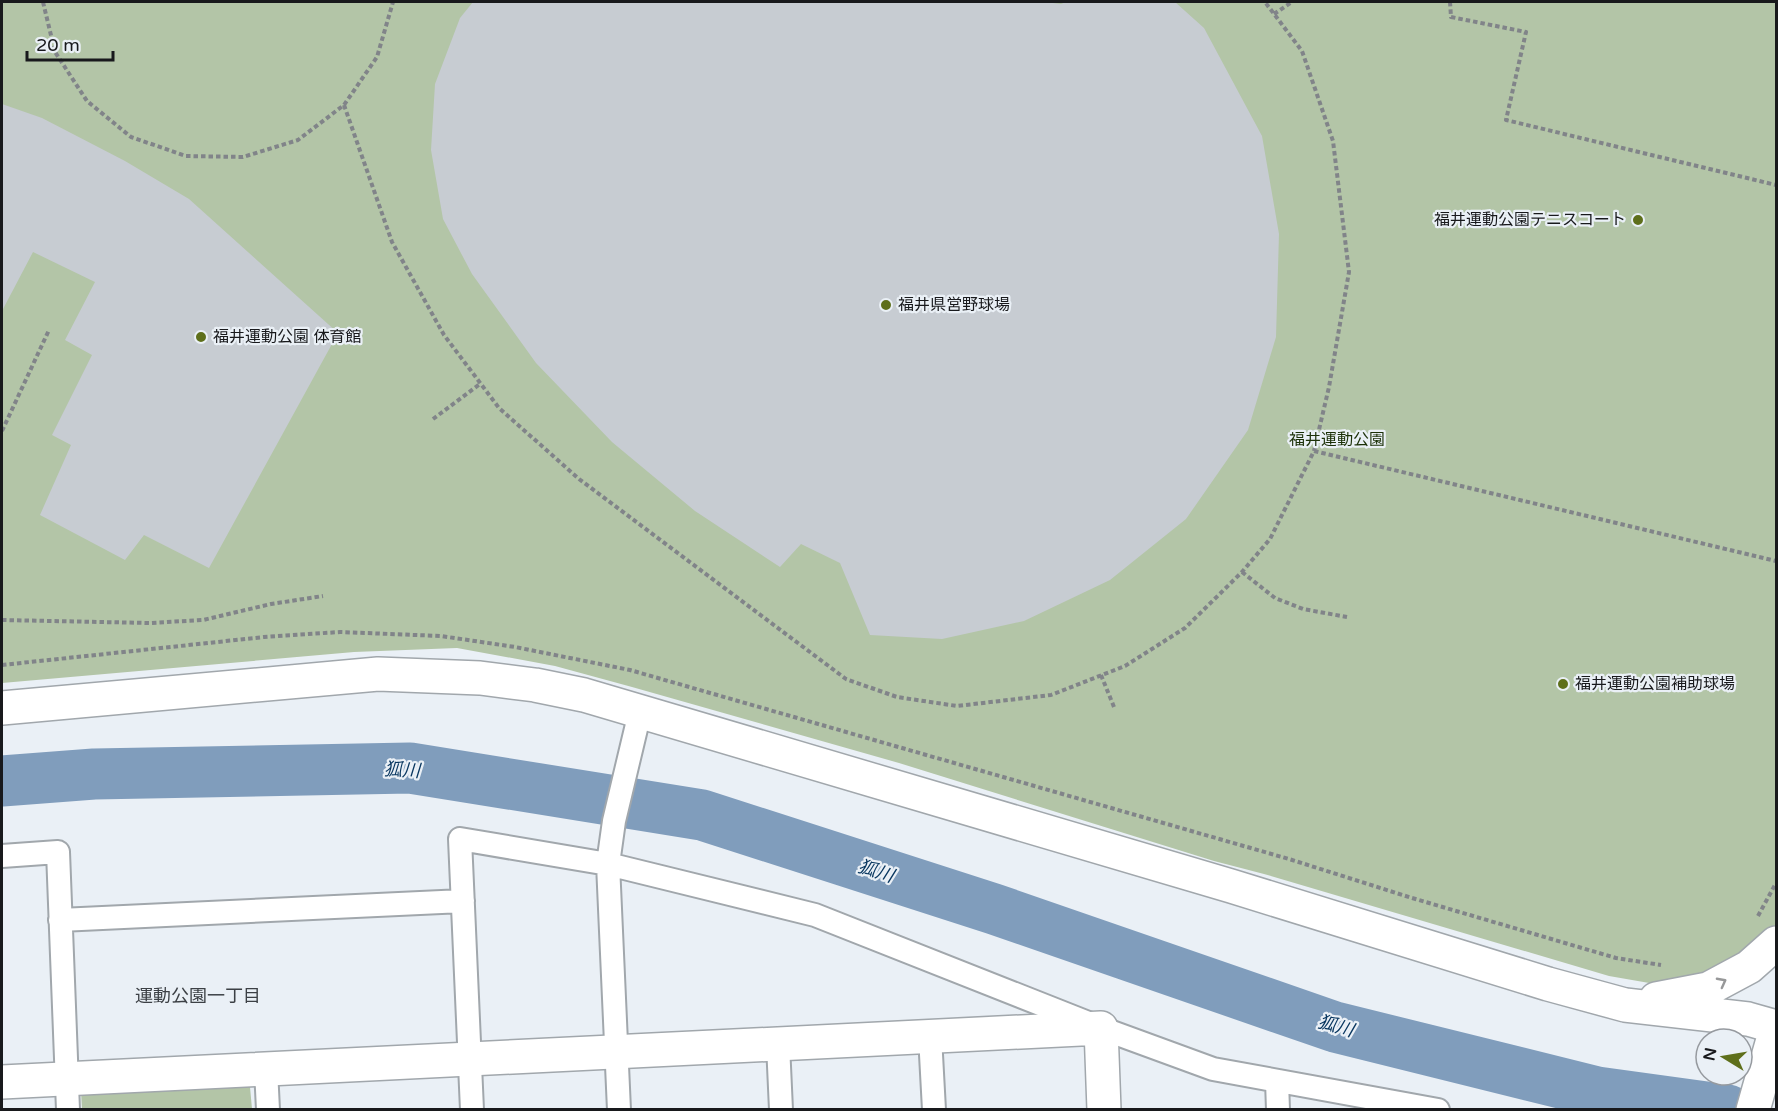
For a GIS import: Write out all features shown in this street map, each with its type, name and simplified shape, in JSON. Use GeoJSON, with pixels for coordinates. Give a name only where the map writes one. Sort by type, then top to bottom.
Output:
{"type":"FeatureCollection","features":[{"type":"Feature","properties":{"kind":"street"},"geometry":{"type":"LineString","coordinates":[[2,708],[378,674],[480,678],[536,685],[584,695],[637,724],[1231,886],[1548,984],[1625,1005],[1748,1019],[1774,1035],[1753,1110]]}},
{"type":"Feature","properties":{"kind":"street"},"geometry":{"type":"LineString","coordinates":[[618,1110],[608,864],[614,821],[637,724]]}},
{"type":"Feature","properties":{"kind":"street"},"geometry":{"type":"LineString","coordinates":[[472,1110],[460,839],[608,864],[815,915],[1101,1028],[1213,1069],[1429,1109]]}},
{"type":"Feature","properties":{"kind":"street"},"geometry":{"type":"LineString","coordinates":[[2,856],[58,852],[67,1094]]}},
{"type":"Feature","properties":{"kind":"street"},"geometry":{"type":"LineString","coordinates":[[60,920],[463,901]]}},
{"type":"Feature","properties":{"kind":"street"},"geometry":{"type":"LineString","coordinates":[[1625,1005],[1708,989],[1749,968],[1765,932]]}},
{"type":"Feature","properties":{"kind":"street"},"geometry":{"type":"LineString","coordinates":[[2,1082],[67,1094],[267,1069],[1101,1028]]}},
{"type":"Feature","properties":{"kind":"street"},"geometry":{"type":"LineString","coordinates":[[1101,1028],[1104,1110]]}},
{"type":"Feature","properties":{"kind":"street"},"geometry":{"type":"LineString","coordinates":[[930,1036],[934,1110]]}},
{"type":"Feature","properties":{"kind":"street"},"geometry":{"type":"LineString","coordinates":[[778,1044],[781,1110]]}},
{"type":"Feature","properties":{"kind":"street"},"geometry":{"type":"LineString","coordinates":[[267,1069],[268,1110]]}},
{"type":"Feature","properties":{"kind":"street"},"geometry":{"type":"LineString","coordinates":[[1277,1081],[1278,1110]]}},
{"type":"Feature","properties":{"kind":"path"},"geometry":{"type":"LineString","coordinates":[[43,2],[55,52],[87,101],[131,137],[186,156],[243,157],[298,140],[344,105],[377,57],[393,2]]}},
{"type":"Feature","properties":{"kind":"path"},"geometry":{"type":"LineString","coordinates":[[344,105],[392,242],[444,335],[499,408],[579,479],[846,679],[897,698],[957,706],[1051,695],[1125,666],[1185,628],[1242,572],[1270,539],[1314,451],[1329,387],[1348,272],[1333,141],[1302,51],[1265,2]]}},
{"type":"Feature","properties":{"kind":"path"},"geometry":{"type":"LineString","coordinates":[[1274,14],[1292,2]]}},
{"type":"Feature","properties":{"kind":"path"},"geometry":{"type":"LineString","coordinates":[[1450,2],[1451,16],[1526,32],[1506,120],[1776,185]]}},
{"type":"Feature","properties":{"kind":"path"},"geometry":{"type":"LineString","coordinates":[[2,431],[49,330]]}},
{"type":"Feature","properties":{"kind":"path"},"geometry":{"type":"LineString","coordinates":[[434,419],[480,384]]}},
{"type":"Feature","properties":{"kind":"path"},"geometry":{"type":"LineString","coordinates":[[1314,451],[1776,561]]}},
{"type":"Feature","properties":{"kind":"path"},"geometry":{"type":"LineString","coordinates":[[1242,572],[1275,598],[1303,609],[1347,618]]}},
{"type":"Feature","properties":{"kind":"path"},"geometry":{"type":"LineString","coordinates":[[2,620],[150,623],[203,620],[271,604],[322,596]]}},
{"type":"Feature","properties":{"kind":"path"},"geometry":{"type":"LineString","coordinates":[[2,665],[264,637],[340,632],[441,636],[515,647],[630,670],[1289,859],[1616,958],[1659,965],[1669,964]]}},
{"type":"Feature","properties":{"kind":"path"},"geometry":{"type":"LineString","coordinates":[[1101,675],[1114,707]]}},
{"type":"Feature","properties":{"kind":"path"},"geometry":{"type":"LineString","coordinates":[[1765,932],[1761,913],[1776,883]]}},
{"type":"Feature","properties":{"kind":"green space","name":"福井運動公園"},"geometry":{"type":"Polygon","coordinates":[[[2,2],[1776,2],[1776,924],[1753,950],[1705,977],[1655,984],[1609,976],[1214,861],[899,763],[555,666],[457,648],[354,652],[2,683],[2,2]]]}},
{"type":"Feature","properties":{"kind":"green space"},"geometry":{"type":"Polygon","coordinates":[[[250,1087],[252,1109],[82,1109],[81,1091],[250,1087]]]}},
{"type":"Feature","properties":{"kind":"building","name":"福井県営野球場"},"geometry":{"type":"Polygon","coordinates":[[[473,2],[1045,2],[1061,4],[1066,2],[1175,2],[1204,28],[1262,136],[1279,234],[1276,337],[1248,430],[1186,519],[1110,580],[1024,621],[942,639],[870,635],[840,563],[801,544],[780,567],[695,511],[612,442],[536,363],[472,274],[443,219],[431,150],[435,84],[460,18],[473,2]]]}},
{"type":"Feature","properties":{"kind":"building","name":"福井運動公園 体育館"},"geometry":{"type":"Polygon","coordinates":[[[2,104],[42,118],[125,161],[189,199],[338,333],[209,568],[144,535],[125,560],[40,515],[71,445],[52,435],[92,355],[65,340],[95,282],[33,252],[2,311],[2,104]]]}},
{"type":"Feature","properties":{"kind":"waterway","name":"狐川"},"geometry":{"type":"LineString","coordinates":[[2,781],[94,774],[410,768],[702,815],[994,909],[1335,1027],[1597,1092],[1728,1110]]}},
{"type":"Feature","properties":{"kind":"place","name":"福井運動公園テニスコート"},"geometry":{"type":"Point","coordinates":[1638,220]}},
{"type":"Feature","properties":{"kind":"place","name":"福井県営野球場"},"geometry":{"type":"Point","coordinates":[886,305]}},
{"type":"Feature","properties":{"kind":"place","name":"福井運動公園 体育館"},"geometry":{"type":"Point","coordinates":[201,337]}},
{"type":"Feature","properties":{"kind":"place","name":"福井運動公園補助球場"},"geometry":{"type":"Point","coordinates":[1563,684]}},
{"type":"Feature","properties":{"kind":"district","name":"運動公園一丁目"},"geometry":{"type":"Point","coordinates":[198,996]}}]}
